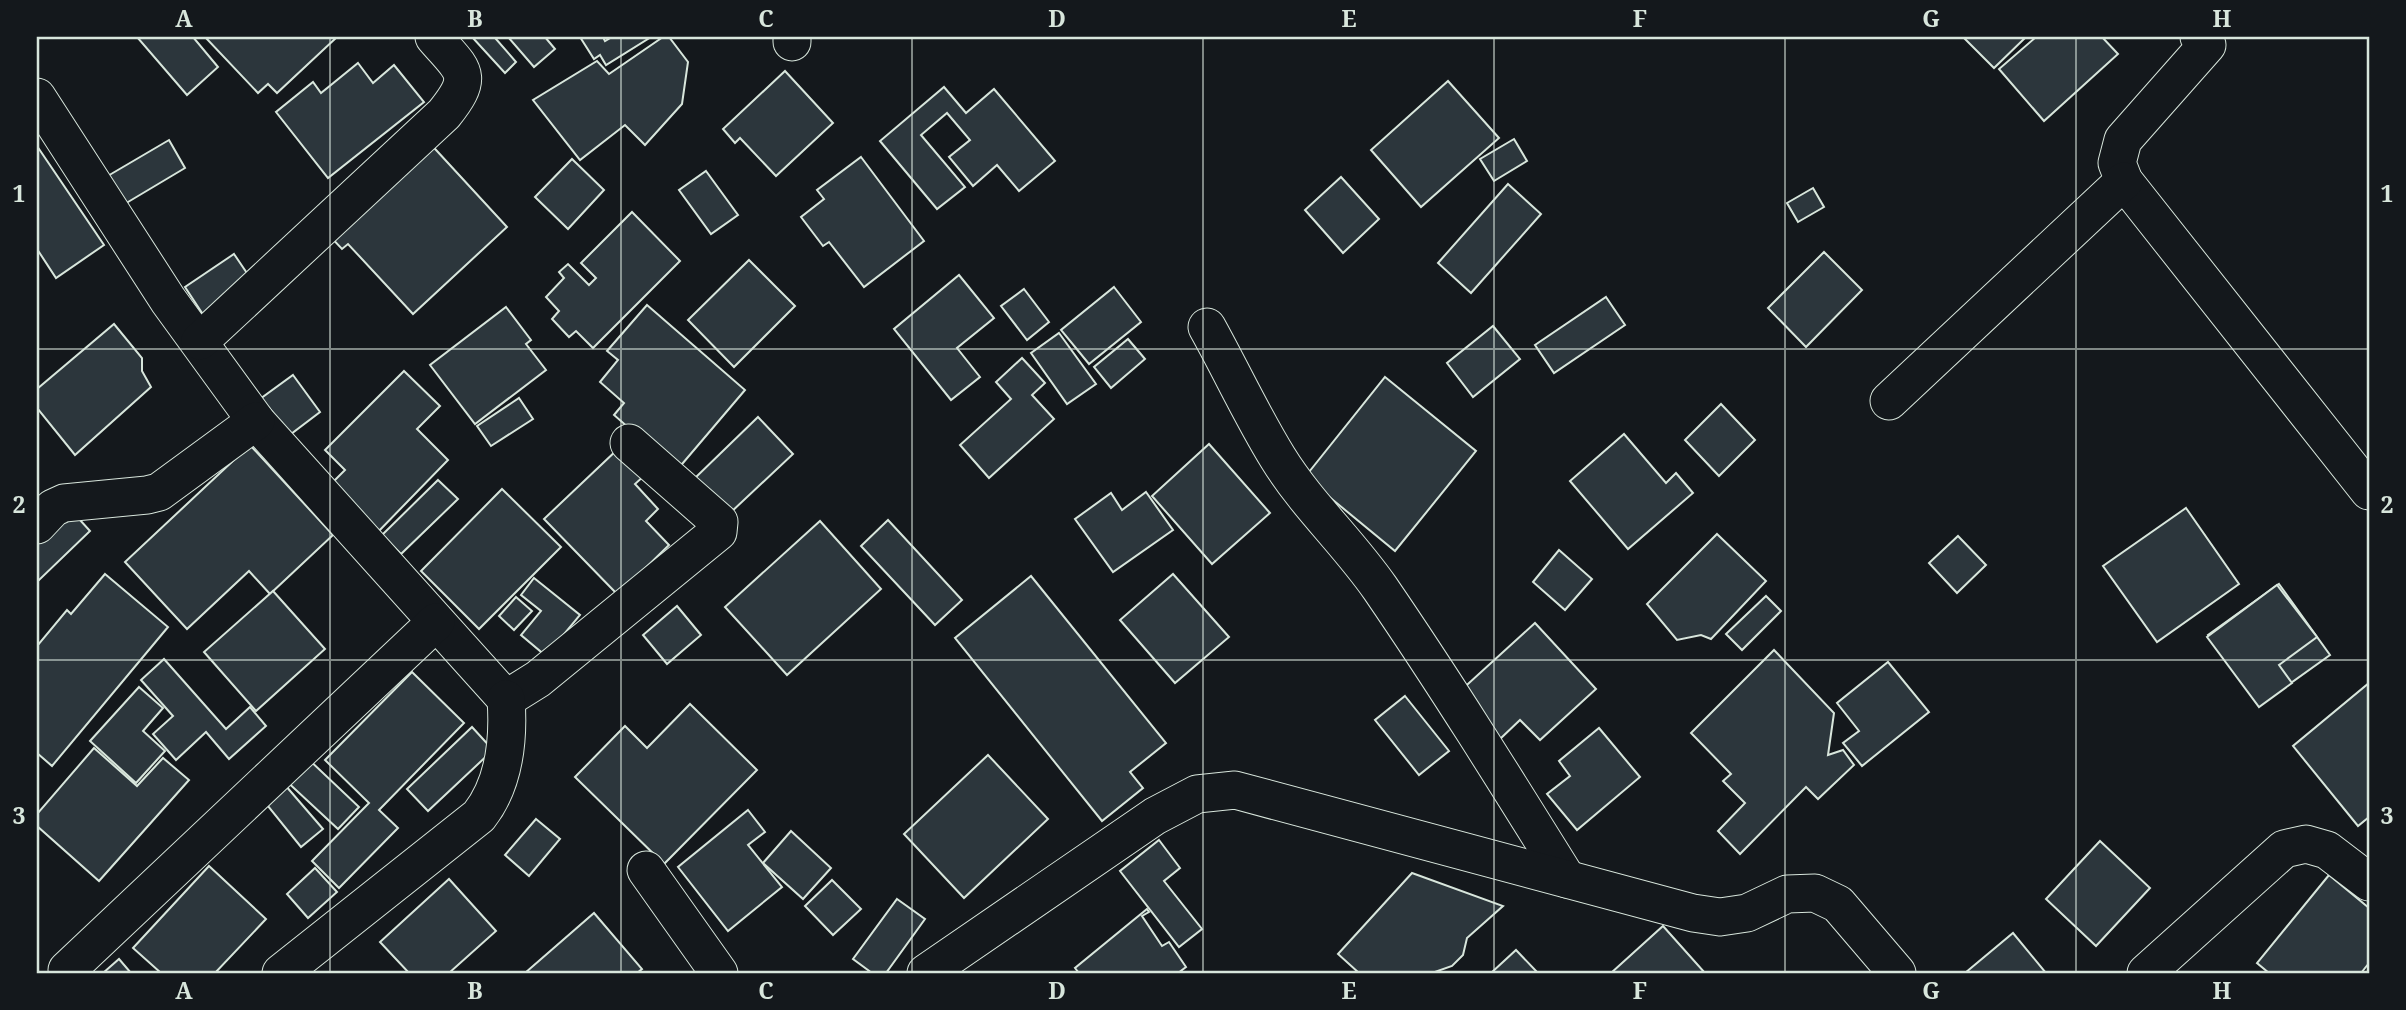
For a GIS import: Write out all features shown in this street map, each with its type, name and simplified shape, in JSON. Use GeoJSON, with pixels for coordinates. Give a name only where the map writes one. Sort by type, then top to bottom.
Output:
{"type":"FeatureCollection","features":[{"type":"Feature","properties":{"kind":"street"},"geometry":{"type":"LineString","coordinates":[[200,341],[444,114],[460,94],[463,75],[461,68],[434,37]]}},
{"type":"Feature","properties":{"kind":"street"},"geometry":{"type":"LineString","coordinates":[[2207,39],[2123,140],[2116,163],[2124,181],[2369,491]]}},
{"type":"Feature","properties":{"kind":"street"},"geometry":{"type":"LineString","coordinates":[[37,97],[169,300],[256,421],[506,699],[507,747],[491,800],[479,816],[281,973]]}},
{"type":"Feature","properties":{"kind":"street"},"geometry":{"type":"LineString","coordinates":[[1889,401],[2124,181]]}},
{"type":"Feature","properties":{"kind":"street"},"geometry":{"type":"LineString","coordinates":[[1207,327],[1278,458],[1378,586],[1467,720],[1567,879]]}},
{"type":"Feature","properties":{"kind":"street"},"geometry":{"type":"LineString","coordinates":[[37,525],[53,508],[64,503],[159,492],[256,421]]}},
{"type":"Feature","properties":{"kind":"street"},"geometry":{"type":"LineString","coordinates":[[506,699],[538,679],[718,532],[719,522],[629,443]]}},
{"type":"Feature","properties":{"kind":"street"},"geometry":{"type":"LineString","coordinates":[[67,970],[436,622]]}},
{"type":"Feature","properties":{"kind":"street"},"geometry":{"type":"LineString","coordinates":[[926,973],[1155,816],[1197,794],[1235,790],[1693,913],[1720,917],[1746,913],[1787,894],[1815,893],[1838,904],[1897,973]]}},
{"type":"Feature","properties":{"kind":"street"},"geometry":{"type":"LineString","coordinates":[[2146,973],[2284,849],[2306,844],[2327,850],[2369,882]]}},
{"type":"Feature","properties":{"kind":"street"},"geometry":{"type":"LineString","coordinates":[[646,870],[719,973]]}},
{"type":"Feature","properties":{"kind":"building"},"geometry":{"type":"Polygon","coordinates":[[[137,37],[193,37],[218,67],[187,95],[137,37]]]}},
{"type":"Feature","properties":{"kind":"building"},"geometry":{"type":"Polygon","coordinates":[[[205,37],[337,37],[277,93],[268,84],[258,93],[205,37]]]}},
{"type":"Feature","properties":{"kind":"building"},"geometry":{"type":"Polygon","coordinates":[[[472,37],[498,37],[496,39],[516,62],[505,73],[472,37]]]}},
{"type":"Feature","properties":{"kind":"building"},"geometry":{"type":"Polygon","coordinates":[[[508,37],[545,37],[555,49],[534,67],[508,37]]]}},
{"type":"Feature","properties":{"kind":"building"},"geometry":{"type":"Polygon","coordinates":[[[580,37],[603,37],[605,41],[612,37],[651,37],[606,65],[600,55],[594,59],[580,37]]]}},
{"type":"Feature","properties":{"kind":"building"},"geometry":{"type":"Polygon","coordinates":[[[663,37],[669,37],[688,62],[682,104],[645,145],[625,125],[580,160],[533,100],[597,61],[609,74],[663,37]]]}},
{"type":"Feature","properties":{"kind":"building"},"geometry":{"type":"Polygon","coordinates":[[[1963,37],[2026,37],[1994,68],[1963,37]]]}},
{"type":"Feature","properties":{"kind":"building"},"geometry":{"type":"Polygon","coordinates":[[[2036,37],[2102,37],[2118,54],[2044,121],[1999,69],[2036,37]]]}},
{"type":"Feature","properties":{"kind":"building"},"geometry":{"type":"Polygon","coordinates":[[[358,63],[373,83],[394,65],[424,102],[328,178],[276,112],[313,82],[321,93],[358,63]]]}},
{"type":"Feature","properties":{"kind":"building"},"geometry":{"type":"Polygon","coordinates":[[[785,71],[833,123],[776,176],[740,138],[735,143],[723,129],[785,71]]]}},
{"type":"Feature","properties":{"kind":"building"},"geometry":{"type":"Polygon","coordinates":[[[1448,81],[1499,138],[1421,207],[1371,150],[1448,81]]]}},
{"type":"Feature","properties":{"kind":"building"},"geometry":{"type":"Polygon","coordinates":[[[944,87],[966,113],[994,89],[1055,161],[1019,191],[997,165],[973,186],[949,157],[970,140],[947,113],[921,135],[965,187],[937,209],[880,141],[944,87]]]}},
{"type":"Feature","properties":{"kind":"building"},"geometry":{"type":"Polygon","coordinates":[[[425,138],[507,227],[413,314],[348,244],[342,249],[325,231],[425,138]]]}},
{"type":"Feature","properties":{"kind":"building"},"geometry":{"type":"Polygon","coordinates":[[[1514,139],[1527,161],[1494,181],[1480,159],[1514,139]]]}},
{"type":"Feature","properties":{"kind":"building"},"geometry":{"type":"Polygon","coordinates":[[[169,140],[185,168],[123,205],[106,177],[169,140]]]}},
{"type":"Feature","properties":{"kind":"building"},"geometry":{"type":"Polygon","coordinates":[[[37,146],[104,245],[56,278],[37,249],[37,146]]]}},
{"type":"Feature","properties":{"kind":"building"},"geometry":{"type":"Polygon","coordinates":[[[861,157],[924,241],[864,287],[829,242],[823,246],[801,217],[824,199],[817,190],[861,157]]]}},
{"type":"Feature","properties":{"kind":"building"},"geometry":{"type":"Polygon","coordinates":[[[572,159],[604,190],[568,229],[535,197],[572,159]]]}},
{"type":"Feature","properties":{"kind":"building"},"geometry":{"type":"Polygon","coordinates":[[[706,171],[738,215],[711,234],[679,190],[706,171]]]}},
{"type":"Feature","properties":{"kind":"building"},"geometry":{"type":"Polygon","coordinates":[[[1341,177],[1379,219],[1343,253],[1305,210],[1341,177]]]}},
{"type":"Feature","properties":{"kind":"building"},"geometry":{"type":"Polygon","coordinates":[[[1508,184],[1541,214],[1471,293],[1438,263],[1508,184]]]}},
{"type":"Feature","properties":{"kind":"building"},"geometry":{"type":"Polygon","coordinates":[[[1813,188],[1824,207],[1798,222],[1787,203],[1813,188]]]}},
{"type":"Feature","properties":{"kind":"building"},"geometry":{"type":"Polygon","coordinates":[[[632,212],[680,261],[593,348],[576,331],[569,337],[552,319],[559,311],[546,297],[564,278],[559,272],[568,264],[589,285],[596,278],[581,263],[632,212]]]}},
{"type":"Feature","properties":{"kind":"building"},"geometry":{"type":"Polygon","coordinates":[[[1824,252],[1862,290],[1806,347],[1768,308],[1824,252]]]}},
{"type":"Feature","properties":{"kind":"building"},"geometry":{"type":"Polygon","coordinates":[[[234,254],[255,285],[206,319],[185,287],[234,254]]]}},
{"type":"Feature","properties":{"kind":"building"},"geometry":{"type":"Polygon","coordinates":[[[749,260],[795,306],[734,367],[688,320],[749,260]]]}},
{"type":"Feature","properties":{"kind":"building"},"geometry":{"type":"Polygon","coordinates":[[[959,275],[994,318],[957,348],[980,377],[951,400],[894,329],[959,275]]]}},
{"type":"Feature","properties":{"kind":"building"},"geometry":{"type":"Polygon","coordinates":[[[1114,287],[1141,322],[1089,364],[1061,330],[1114,287]]]}},
{"type":"Feature","properties":{"kind":"building"},"geometry":{"type":"Polygon","coordinates":[[[1024,289],[1049,322],[1027,340],[1001,306],[1024,289]]]}},
{"type":"Feature","properties":{"kind":"building"},"geometry":{"type":"Polygon","coordinates":[[[1606,297],[1625,325],[1554,373],[1535,345],[1606,297]]]}},
{"type":"Feature","properties":{"kind":"building"},"geometry":{"type":"Polygon","coordinates":[[[647,305],[745,390],[677,470],[614,415],[624,403],[600,382],[618,360],[607,351],[647,305]]]}},
{"type":"Feature","properties":{"kind":"building"},"geometry":{"type":"Polygon","coordinates":[[[506,307],[531,340],[526,344],[546,370],[475,424],[430,365],[506,307]]]}},
{"type":"Feature","properties":{"kind":"building"},"geometry":{"type":"Polygon","coordinates":[[[114,324],[142,358],[142,371],[151,387],[75,455],[37,408],[37,389],[114,324]]]}},
{"type":"Feature","properties":{"kind":"building"},"geometry":{"type":"Polygon","coordinates":[[[1493,326],[1520,359],[1473,397],[1447,363],[1493,326]]]}},
{"type":"Feature","properties":{"kind":"building"},"geometry":{"type":"Polygon","coordinates":[[[1059,333],[1096,384],[1067,404],[1031,353],[1059,333]]]}},
{"type":"Feature","properties":{"kind":"building"},"geometry":{"type":"Polygon","coordinates":[[[1128,339],[1145,359],[1111,388],[1094,367],[1128,339]]]}},
{"type":"Feature","properties":{"kind":"building"},"geometry":{"type":"Polygon","coordinates":[[[1022,358],[1045,383],[1032,395],[1054,419],[989,478],[960,445],[1011,399],[996,382],[1022,358]]]}},
{"type":"Feature","properties":{"kind":"building"},"geometry":{"type":"Polygon","coordinates":[[[404,371],[440,406],[417,429],[448,460],[374,536],[326,489],[345,470],[325,450],[404,371]]]}},
{"type":"Feature","properties":{"kind":"building"},"geometry":{"type":"Polygon","coordinates":[[[293,375],[320,412],[287,437],[260,399],[293,375]]]}},
{"type":"Feature","properties":{"kind":"building"},"geometry":{"type":"Polygon","coordinates":[[[1385,377],[1476,451],[1395,551],[1305,477],[1385,377]]]}},
{"type":"Feature","properties":{"kind":"building"},"geometry":{"type":"Polygon","coordinates":[[[519,398],[533,419],[491,446],[477,426],[519,398]]]}},
{"type":"Feature","properties":{"kind":"building"},"geometry":{"type":"Polygon","coordinates":[[[1721,404],[1755,440],[1719,476],[1685,440],[1721,404]]]}},
{"type":"Feature","properties":{"kind":"building"},"geometry":{"type":"Polygon","coordinates":[[[758,417],[793,454],[729,514],[695,478],[758,417]]]}},
{"type":"Feature","properties":{"kind":"building"},"geometry":{"type":"Polygon","coordinates":[[[1624,434],[1666,483],[1676,473],[1693,493],[1628,549],[1570,481],[1624,434]]]}},
{"type":"Feature","properties":{"kind":"building"},"geometry":{"type":"Polygon","coordinates":[[[1209,444],[1270,513],[1212,564],[1152,496],[1209,444]]]}},
{"type":"Feature","properties":{"kind":"building"},"geometry":{"type":"Polygon","coordinates":[[[250,445],[333,535],[270,594],[249,571],[187,629],[125,562],[250,445]]]}},
{"type":"Feature","properties":{"kind":"building"},"geometry":{"type":"Polygon","coordinates":[[[619,448],[645,475],[635,484],[658,509],[646,521],[669,545],[618,595],[544,519],[619,448]]]}},
{"type":"Feature","properties":{"kind":"building"},"geometry":{"type":"Polygon","coordinates":[[[438,480],[458,499],[401,554],[382,535],[438,480]]]}},
{"type":"Feature","properties":{"kind":"building"},"geometry":{"type":"Polygon","coordinates":[[[502,489],[561,547],[479,629],[421,571],[502,489]]]}},
{"type":"Feature","properties":{"kind":"building"},"geometry":{"type":"Polygon","coordinates":[[[1146,492],[1173,530],[1113,572],[1075,519],[1111,493],[1122,510],[1146,492]]]}},
{"type":"Feature","properties":{"kind":"building"},"geometry":{"type":"Polygon","coordinates":[[[2186,508],[2239,584],[2157,642],[2103,566],[2186,508]]]}},
{"type":"Feature","properties":{"kind":"building"},"geometry":{"type":"Polygon","coordinates":[[[70,509],[90,531],[37,582],[37,541],[70,509]]]}},
{"type":"Feature","properties":{"kind":"building"},"geometry":{"type":"Polygon","coordinates":[[[888,520],[962,600],[935,625],[861,546],[888,520]]]}},
{"type":"Feature","properties":{"kind":"building"},"geometry":{"type":"Polygon","coordinates":[[[820,521],[881,589],[787,675],[725,607],[820,521]]]}},
{"type":"Feature","properties":{"kind":"building"},"geometry":{"type":"Polygon","coordinates":[[[1717,534],[1766,581],[1711,639],[1701,635],[1677,640],[1647,604],[1717,534]]]}},
{"type":"Feature","properties":{"kind":"building"},"geometry":{"type":"Polygon","coordinates":[[[1958,536],[1986,565],[1957,593],[1929,563],[1958,536]]]}},
{"type":"Feature","properties":{"kind":"building"},"geometry":{"type":"Polygon","coordinates":[[[1559,550],[1592,579],[1565,610],[1533,582],[1559,550]]]}},
{"type":"Feature","properties":{"kind":"building"},"geometry":{"type":"Polygon","coordinates":[[[105,574],[168,627],[52,766],[37,753],[37,646],[67,610],[71,614],[105,574]]]}},
{"type":"Feature","properties":{"kind":"building"},"geometry":{"type":"Polygon","coordinates":[[[1173,574],[1229,637],[1175,683],[1120,620],[1173,574]]]}},
{"type":"Feature","properties":{"kind":"building"},"geometry":{"type":"Polygon","coordinates":[[[1031,576],[1166,743],[1130,772],[1143,788],[1102,821],[955,638],[1031,576]]]}},
{"type":"Feature","properties":{"kind":"building"},"geometry":{"type":"Polygon","coordinates":[[[534,578],[580,615],[546,656],[521,635],[541,611],[521,595],[534,578]]]}},
{"type":"Feature","properties":{"kind":"building"},"geometry":{"type":"Polygon","coordinates":[[[2279,584],[2330,655],[2259,706],[2208,635],[2279,584]]]}},
{"type":"Feature","properties":{"kind":"building"},"geometry":{"type":"Polygon","coordinates":[[[2277,585],[2317,637],[2279,665],[2292,683],[2259,707],[2207,637],[2277,585]]]}},
{"type":"Feature","properties":{"kind":"building"},"geometry":{"type":"Polygon","coordinates":[[[273,591],[325,649],[256,711],[204,652],[273,591]]]}},
{"type":"Feature","properties":{"kind":"building"},"geometry":{"type":"Polygon","coordinates":[[[1766,596],[1781,611],[1742,650],[1726,634],[1766,596]]]}},
{"type":"Feature","properties":{"kind":"building"},"geometry":{"type":"Polygon","coordinates":[[[516,597],[532,611],[514,630],[499,616],[516,597]]]}},
{"type":"Feature","properties":{"kind":"building"},"geometry":{"type":"Polygon","coordinates":[[[677,606],[701,635],[667,664],[643,635],[677,606]]]}},
{"type":"Feature","properties":{"kind":"building"},"geometry":{"type":"Polygon","coordinates":[[[1535,623],[1596,689],[1540,740],[1520,720],[1500,739],[1458,693],[1535,623]]]}},
{"type":"Feature","properties":{"kind":"building"},"geometry":{"type":"Polygon","coordinates":[[[1774,650],[1834,713],[1828,755],[1843,750],[1854,765],[1818,799],[1806,787],[1740,854],[1718,831],[1745,803],[1723,781],[1731,774],[1691,733],[1774,650]]]}},
{"type":"Feature","properties":{"kind":"building"},"geometry":{"type":"Polygon","coordinates":[[[164,659],[226,729],[250,707],[266,726],[229,759],[206,732],[176,760],[153,734],[173,716],[141,680],[164,659]]]}},
{"type":"Feature","properties":{"kind":"building"},"geometry":{"type":"Polygon","coordinates":[[[1888,662],[1929,712],[1862,766],[1843,743],[1859,731],[1837,703],[1888,662]]]}},
{"type":"Feature","properties":{"kind":"building"},"geometry":{"type":"Polygon","coordinates":[[[412,672],[464,723],[379,810],[398,828],[339,888],[312,861],[369,803],[325,760],[412,672]]]}},
{"type":"Feature","properties":{"kind":"building"},"geometry":{"type":"Polygon","coordinates":[[[2369,683],[2369,817],[2358,826],[2293,746],[2369,683]]]}},
{"type":"Feature","properties":{"kind":"building"},"geometry":{"type":"Polygon","coordinates":[[[139,687],[163,708],[143,731],[165,751],[136,783],[90,741],[139,687]]]}},
{"type":"Feature","properties":{"kind":"building"},"geometry":{"type":"Polygon","coordinates":[[[1405,696],[1449,751],[1419,775],[1375,720],[1405,696]]]}},
{"type":"Feature","properties":{"kind":"building"},"geometry":{"type":"Polygon","coordinates":[[[690,704],[757,770],[664,864],[575,777],[625,726],[647,748],[690,704]]]}},
{"type":"Feature","properties":{"kind":"building"},"geometry":{"type":"Polygon","coordinates":[[[472,727],[493,750],[428,811],[407,789],[472,727]]]}},
{"type":"Feature","properties":{"kind":"building"},"geometry":{"type":"Polygon","coordinates":[[[1599,728],[1640,777],[1577,830],[1547,794],[1570,776],[1559,761],[1599,728]]]}},
{"type":"Feature","properties":{"kind":"building"},"geometry":{"type":"Polygon","coordinates":[[[94,748],[137,786],[163,758],[189,780],[99,881],[37,826],[37,814],[94,748]]]}},
{"type":"Feature","properties":{"kind":"building"},"geometry":{"type":"Polygon","coordinates":[[[304,755],[359,807],[338,829],[283,778],[304,755]]]}},
{"type":"Feature","properties":{"kind":"building"},"geometry":{"type":"Polygon","coordinates":[[[988,755],[1048,819],[964,898],[904,834],[988,755]]]}},
{"type":"Feature","properties":{"kind":"building"},"geometry":{"type":"Polygon","coordinates":[[[279,778],[323,829],[301,847],[259,795],[279,778]]]}},
{"type":"Feature","properties":{"kind":"building"},"geometry":{"type":"Polygon","coordinates":[[[748,810],[765,832],[748,845],[782,887],[728,931],[678,867],[748,810]]]}},
{"type":"Feature","properties":{"kind":"building"},"geometry":{"type":"Polygon","coordinates":[[[536,819],[560,839],[529,876],[505,855],[536,819]]]}},
{"type":"Feature","properties":{"kind":"building"},"geometry":{"type":"Polygon","coordinates":[[[791,831],[831,868],[803,899],[763,863],[791,831]]]}},
{"type":"Feature","properties":{"kind":"building"},"geometry":{"type":"Polygon","coordinates":[[[1159,840],[1180,868],[1164,881],[1202,929],[1179,947],[1120,871],[1159,840]]]}},
{"type":"Feature","properties":{"kind":"building"},"geometry":{"type":"Polygon","coordinates":[[[2100,841],[2150,888],[2096,946],[2046,899],[2100,841]]]}},
{"type":"Feature","properties":{"kind":"building"},"geometry":{"type":"Polygon","coordinates":[[[209,866],[266,919],[215,973],[161,973],[133,948],[209,866]]]}},
{"type":"Feature","properties":{"kind":"building"},"geometry":{"type":"Polygon","coordinates":[[[315,868],[337,892],[308,918],[287,894],[315,868]]]}},
{"type":"Feature","properties":{"kind":"building"},"geometry":{"type":"Polygon","coordinates":[[[1412,873],[1503,906],[1467,938],[1463,955],[1452,966],[1432,973],[1359,973],[1338,954],[1412,873]]]}},
{"type":"Feature","properties":{"kind":"building"},"geometry":{"type":"Polygon","coordinates":[[[2329,875],[2369,908],[2369,963],[2361,973],[2269,973],[2257,963],[2329,875]]]}},
{"type":"Feature","properties":{"kind":"building"},"geometry":{"type":"Polygon","coordinates":[[[449,879],[496,931],[449,973],[409,973],[380,942],[449,879]]]}},
{"type":"Feature","properties":{"kind":"building"},"geometry":{"type":"Polygon","coordinates":[[[832,880],[861,909],[833,935],[805,906],[832,880]]]}},
{"type":"Feature","properties":{"kind":"building"},"geometry":{"type":"Polygon","coordinates":[[[897,899],[925,919],[886,973],[872,973],[853,959],[897,899]]]}},
{"type":"Feature","properties":{"kind":"building"},"geometry":{"type":"Polygon","coordinates":[[[1147,909],[1149,912],[1142,916],[1162,946],[1169,942],[1186,967],[1178,973],[1079,973],[1075,968],[1147,909]]]}},
{"type":"Feature","properties":{"kind":"building"},"geometry":{"type":"Polygon","coordinates":[[[594,913],[642,969],[637,973],[525,973],[594,913]]]}},
{"type":"Feature","properties":{"kind":"building"},"geometry":{"type":"Polygon","coordinates":[[[1663,926],[1705,973],[1611,973],[1663,926]]]}},
{"type":"Feature","properties":{"kind":"building"},"geometry":{"type":"Polygon","coordinates":[[[2013,933],[2046,973],[1965,973],[2013,933]]]}},
{"type":"Feature","properties":{"kind":"building"},"geometry":{"type":"Polygon","coordinates":[[[1516,950],[1538,973],[1491,973],[1516,950]]]}},
{"type":"Feature","properties":{"kind":"building"},"geometry":{"type":"Polygon","coordinates":[[[119,959],[131,973],[103,973],[119,959]]]}}]}
